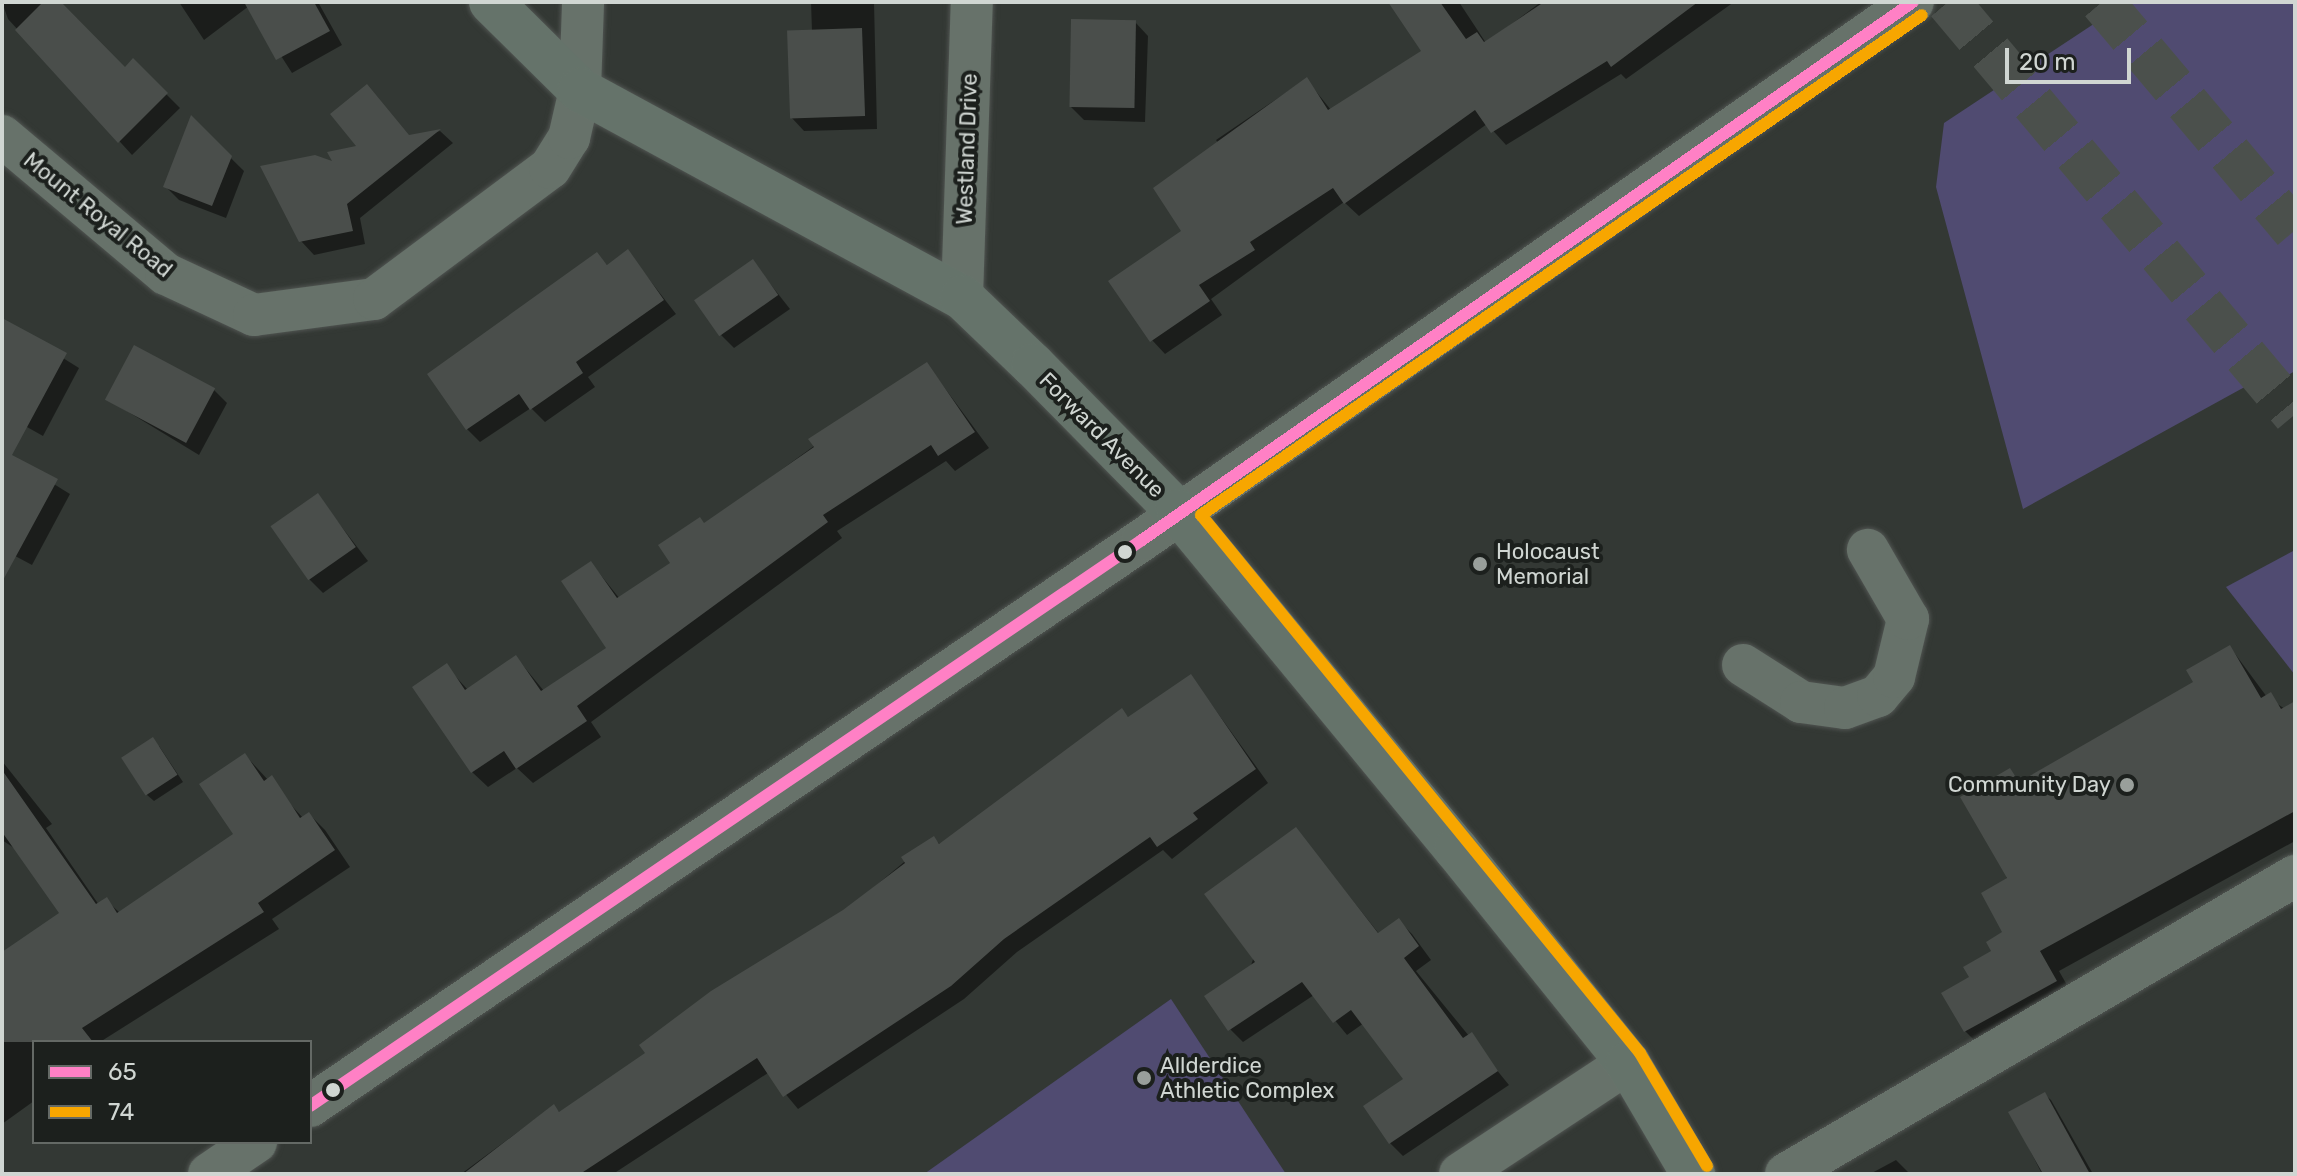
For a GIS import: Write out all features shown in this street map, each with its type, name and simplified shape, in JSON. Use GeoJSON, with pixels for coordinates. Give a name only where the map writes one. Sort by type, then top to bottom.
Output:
{"type":"FeatureCollection","features":[{"type":"Feature","properties":{"kind":"main road","name":"Forward Avenue"},"geometry":{"type":"LineString","coordinates":[[491,2],[580,90],[962,297],[1178,512],[1628,1063],[1693,1174]]}},
{"type":"Feature","properties":{"kind":"street","name":"Mount Royal Road"},"geometry":{"type":"LineString","coordinates":[[2,136],[166,274],[254,315],[374,299],[477,228],[550,168],[569,138],[580,90],[583,2]]}},
{"type":"Feature","properties":{"kind":"street","name":"Westland Drive"},"geometry":{"type":"LineString","coordinates":[[962,297],[972,2]]}},
{"type":"Feature","properties":{"kind":"street"},"geometry":{"type":"LineString","coordinates":[[312,1105],[1178,512],[1913,2]]}},
{"type":"Feature","properties":{"kind":"street"},"geometry":{"type":"LineString","coordinates":[[1743,665],[1801,702],[1845,708],[1878,696],[1898,665],[1908,619],[1868,550]]}},
{"type":"Feature","properties":{"kind":"street"},"geometry":{"type":"LineString","coordinates":[[1786,1174],[2295,876]]}},
{"type":"Feature","properties":{"kind":"street"},"geometry":{"type":"LineString","coordinates":[[1460,1174],[1628,1063]]}},
{"type":"Feature","properties":{"kind":"street"},"geometry":{"type":"LineString","coordinates":[[209,1174],[253,1144]]}},
{"type":"Feature","properties":{"kind":"shaded area"},"geometry":{"type":"Polygon","coordinates":[[[2127,2],[2295,2],[2295,371],[2268,387],[2261,378],[2023,509],[1936,187],[1944,123],[2127,2]]]}},
{"type":"Feature","properties":{"kind":"shaded area"},"geometry":{"type":"Polygon","coordinates":[[[2295,550],[2295,675],[2226,587],[2295,550]]]}},
{"type":"Feature","properties":{"kind":"shaded area","name":"Allderdice Athletic Complex"},"geometry":{"type":"Polygon","coordinates":[[[1171,999],[1286,1174],[924,1174],[1171,999]]]}},
{"type":"Feature","properties":{"kind":"building"},"geometry":{"type":"Polygon","coordinates":[[[43,2],[61,2],[125,67],[133,58],[168,93],[118,143],[15,30],[43,2]]]}},
{"type":"Feature","properties":{"kind":"building"},"geometry":{"type":"Polygon","coordinates":[[[244,2],[314,2],[330,31],[276,60],[244,2]]]}},
{"type":"Feature","properties":{"kind":"building"},"geometry":{"type":"Polygon","coordinates":[[[1388,2],[1440,2],[1466,39],[1477,32],[1484,42],[1544,2],[1698,2],[1611,67],[1607,61],[1491,133],[1475,110],[1344,204],[1333,188],[1250,242],[1255,250],[1199,285],[1210,301],[1150,342],[1108,281],[1181,231],[1153,188],[1307,77],[1328,110],[1421,51],[1388,2]]]}},
{"type":"Feature","properties":{"kind":"building"},"geometry":{"type":"Polygon","coordinates":[[[1071,19],[1136,20],[1134,108],[1069,107],[1071,19]]]}},
{"type":"Feature","properties":{"kind":"building"},"geometry":{"type":"Polygon","coordinates":[[[862,28],[865,116],[790,119],[787,31],[862,28]]]}},
{"type":"Feature","properties":{"kind":"building"},"geometry":{"type":"Polygon","coordinates":[[[367,84],[409,135],[441,129],[347,204],[353,231],[299,242],[260,166],[315,155],[332,161],[327,152],[356,146],[330,114],[367,84]]]}},
{"type":"Feature","properties":{"kind":"building"},"geometry":{"type":"Polygon","coordinates":[[[191,115],[232,156],[212,206],[163,187],[191,115]]]}},
{"type":"Feature","properties":{"kind":"building"},"geometry":{"type":"Polygon","coordinates":[[[628,249],[664,300],[576,362],[583,373],[530,410],[519,394],[466,430],[427,374],[597,252],[607,265],[628,249]]]}},
{"type":"Feature","properties":{"kind":"building"},"geometry":{"type":"Polygon","coordinates":[[[753,259],[778,295],[719,336],[694,300],[753,259]]]}},
{"type":"Feature","properties":{"kind":"building"},"geometry":{"type":"Polygon","coordinates":[[[2,318],[67,353],[12,455],[58,479],[2,582],[2,318]]]}},
{"type":"Feature","properties":{"kind":"building"},"geometry":{"type":"Polygon","coordinates":[[[134,345],[215,388],[186,443],[105,400],[134,345]]]}},
{"type":"Feature","properties":{"kind":"building"},"geometry":{"type":"Polygon","coordinates":[[[927,362],[975,432],[938,456],[931,445],[823,515],[828,522],[577,706],[587,721],[516,769],[504,751],[471,773],[412,687],[447,663],[465,690],[516,655],[541,691],[606,648],[561,581],[591,561],[617,598],[670,563],[658,545],[700,517],[704,523],[814,447],[808,439],[927,362]]]}},
{"type":"Feature","properties":{"kind":"building"},"geometry":{"type":"Polygon","coordinates":[[[318,493],[356,547],[308,580],[270,526],[318,493]]]}},
{"type":"Feature","properties":{"kind":"building"},"geometry":{"type":"Polygon","coordinates":[[[2230,645],[2261,698],[2271,692],[2281,709],[2295,701],[2295,811],[2040,951],[2057,981],[1964,1032],[1941,993],[1969,977],[1963,967],[1991,951],[1986,942],[2002,932],[1981,893],[2007,878],[1960,797],[2010,768],[2019,782],[2193,682],[2186,670],[2230,645]]]}},
{"type":"Feature","properties":{"kind":"building"},"geometry":{"type":"Polygon","coordinates":[[[1191,674],[1256,769],[1193,813],[1198,819],[1157,847],[1150,837],[1004,939],[951,986],[783,1097],[757,1058],[580,1174],[463,1174],[554,1104],[559,1112],[645,1053],[639,1045],[711,991],[843,910],[905,863],[901,857],[934,836],[939,844],[1122,708],[1128,717],[1191,674]]]}},
{"type":"Feature","properties":{"kind":"building"},"geometry":{"type":"Polygon","coordinates":[[[153,737],[178,775],[146,795],[121,758],[153,737]]]}},
{"type":"Feature","properties":{"kind":"building"},"geometry":{"type":"Polygon","coordinates":[[[245,753],[264,781],[272,775],[300,818],[309,812],[335,850],[258,903],[264,912],[82,1028],[91,1040],[2,1042],[2,952],[59,913],[2,832],[2,770],[96,904],[107,897],[117,913],[233,834],[199,784],[245,753]]]}},
{"type":"Feature","properties":{"kind":"building"},"geometry":{"type":"Polygon","coordinates":[[[1296,827],[1378,933],[1399,918],[1419,946],[1404,958],[1463,1038],[1472,1032],[1498,1071],[1389,1144],[1363,1106],[1403,1079],[1351,1010],[1333,1023],[1302,982],[1228,1031],[1204,996],[1255,962],[1204,894],[1296,827]]]}},
{"type":"Feature","properties":{"kind":"building"},"geometry":{"type":"Polygon","coordinates":[[[2045,1092],[2090,1174],[2043,1174],[2008,1112],[2045,1092]]]}},
{"type":"Feature","properties":{"kind":"tunnel"},"geometry":{"type":"LineString","coordinates":[[1948,2],[2295,415]]}},
{"type":"Feature","properties":{"kind":"tunnel"},"geometry":{"type":"LineString","coordinates":[[2102,2],[2295,231]]}},
{"type":"Feature","properties":{"kind":"transit line","name":"65"},"geometry":{"type":"LineString","coordinates":[[312,1105],[1142,540],[1913,2]]}},
{"type":"Feature","properties":{"kind":"transit line","name":"74"},"geometry":{"type":"LineString","coordinates":[[1707,1166],[1640,1053],[1201,515],[1922,15]]}},
{"type":"Feature","properties":{"kind":"place","name":"Holocaust Memorial"},"geometry":{"type":"Point","coordinates":[1480,564]}},
{"type":"Feature","properties":{"kind":"place","name":"Community Day"},"geometry":{"type":"Point","coordinates":[2127,785]}},
{"type":"Feature","properties":{"kind":"place","name":"Allderdice Athletic Complex"},"geometry":{"type":"Point","coordinates":[1144,1078]}}]}
